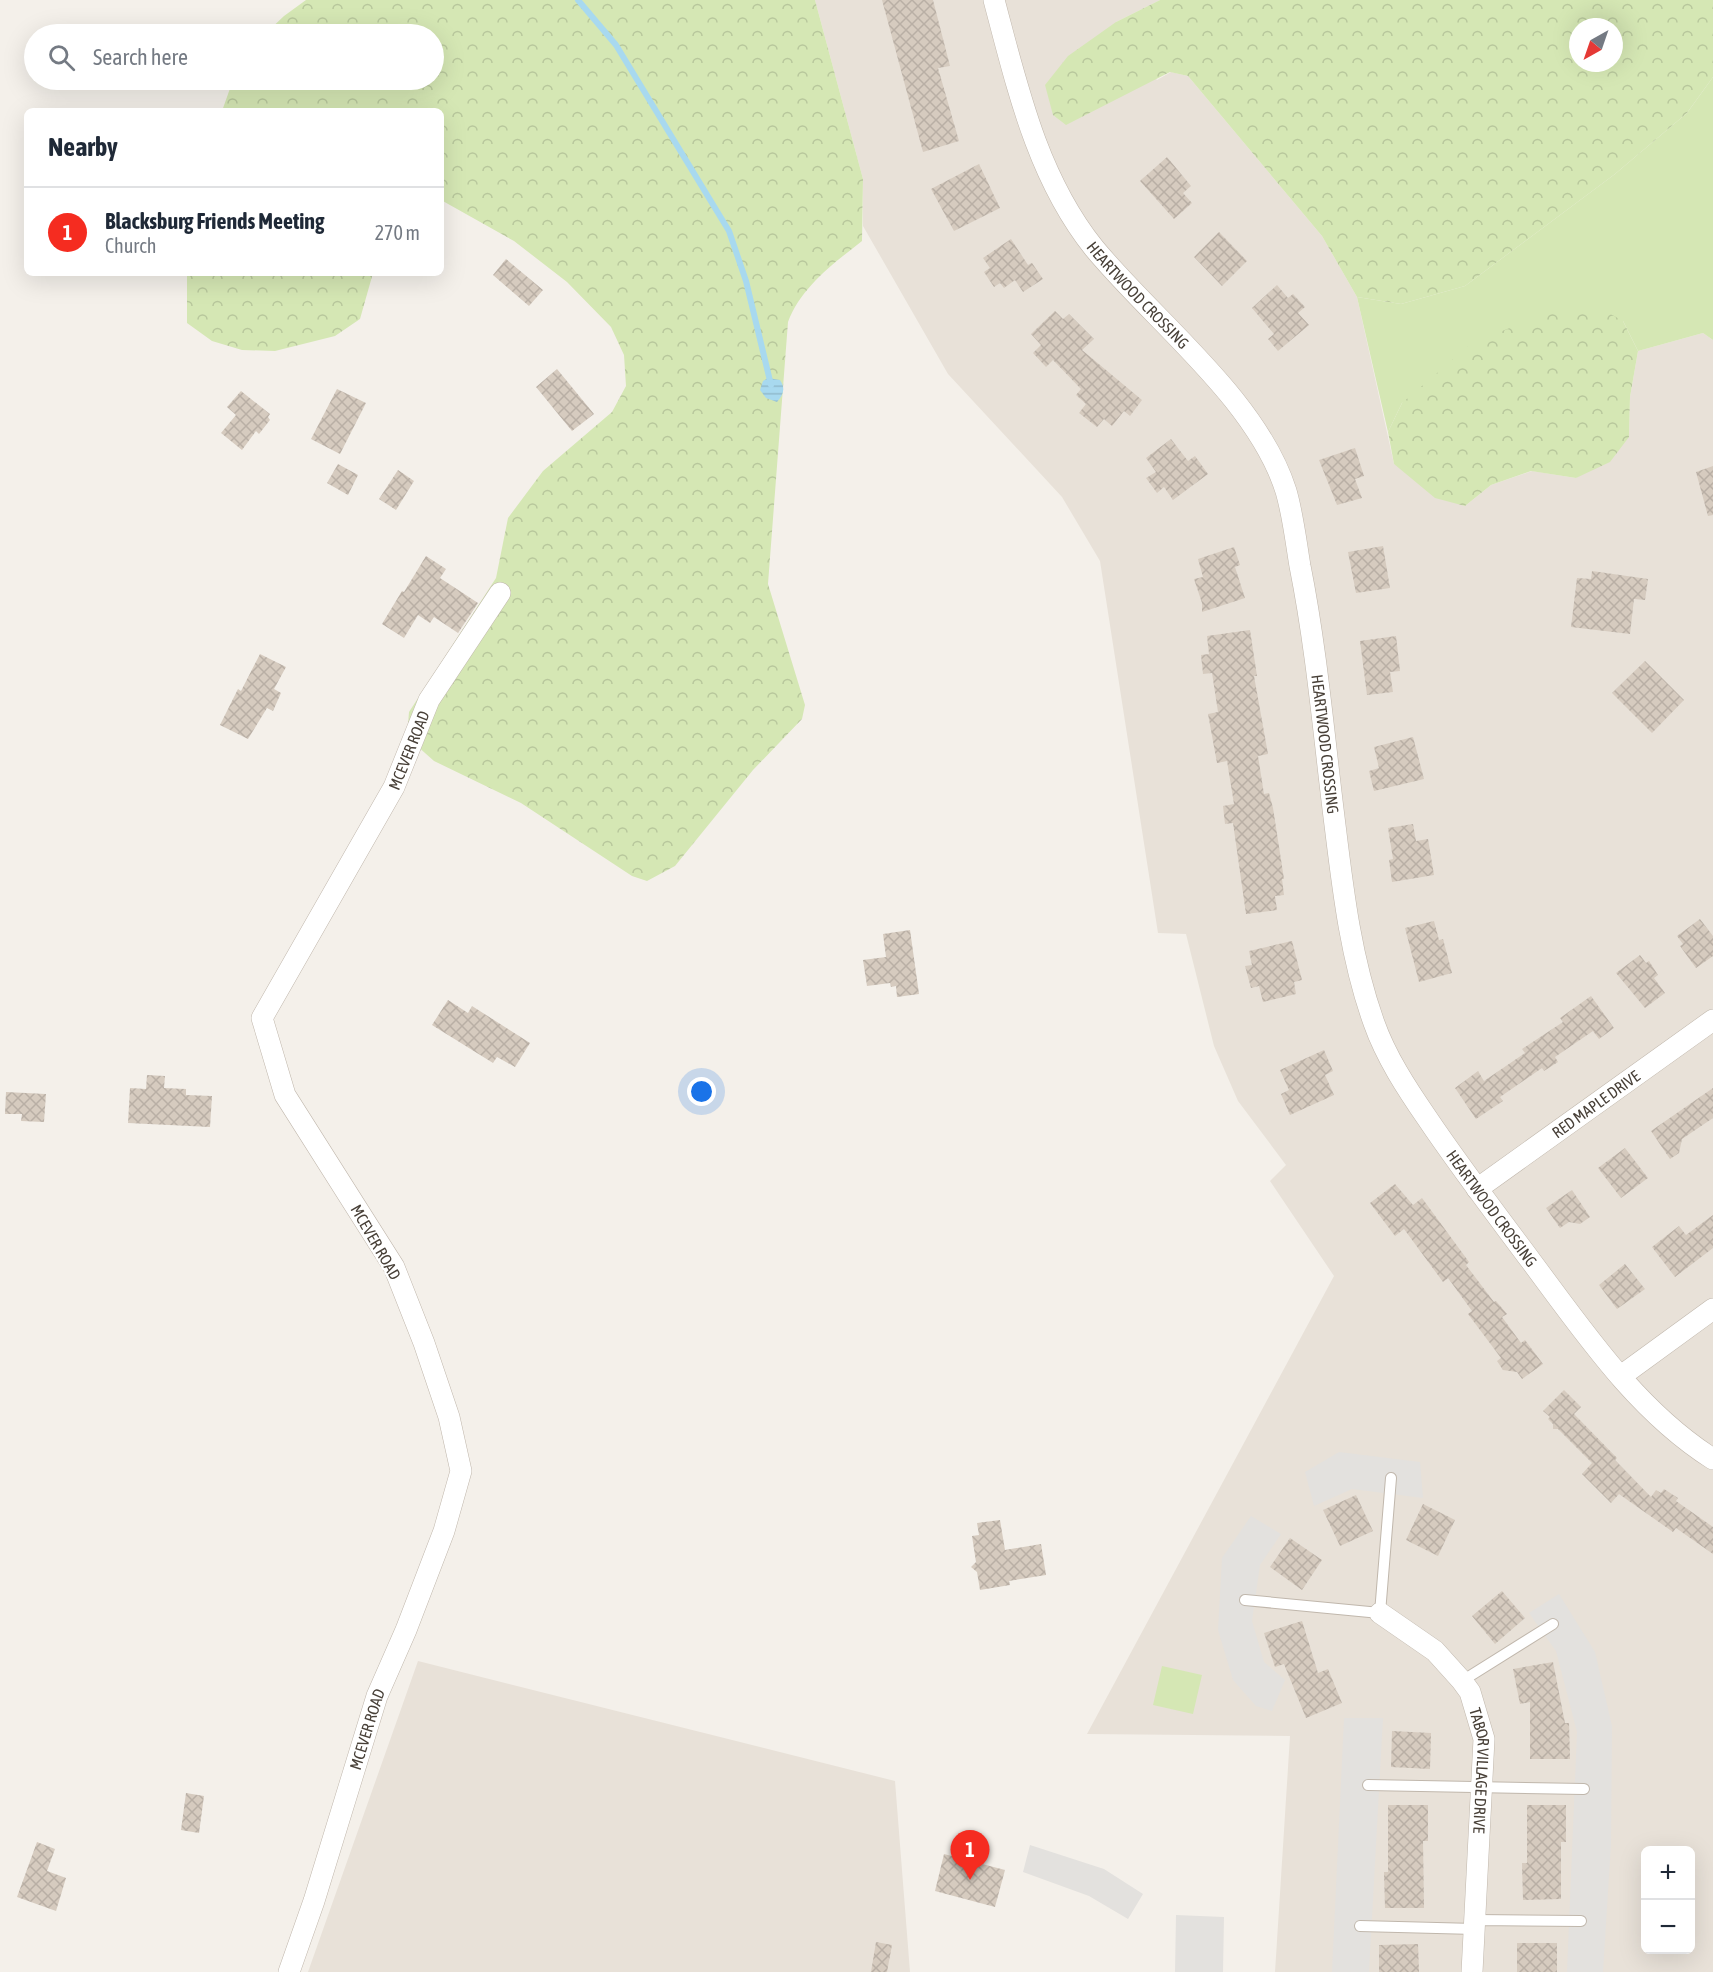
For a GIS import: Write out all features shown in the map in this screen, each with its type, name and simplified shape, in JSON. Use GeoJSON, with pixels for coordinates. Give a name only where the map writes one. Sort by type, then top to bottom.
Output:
{"type":"FeatureCollection","features":[{"type":"Feature","properties":{"kind":"street","name":"HEARTWOOD CROSSING"},"geometry":{"type":"LineString","coordinates":[[994,0],[1022,105],[1041,157],[1065,204],[1092,246],[1234,400],[1267,449],[1286,491],[1309,610],[1343,897],[1361,980],[1375,1026],[1400,1076],[1444,1144],[1587,1336],[1621,1376],[1663,1419],[1713,1459]]}},
{"type":"Feature","properties":{"kind":"street","name":"MCEVER ROAD"},"geometry":{"type":"LineString","coordinates":[[289,1972],[377,1696],[406,1630],[444,1531],[461,1471],[446,1406],[424,1342],[394,1267],[285,1095],[262,1018],[394,787],[429,700],[500,593]]}},
{"type":"Feature","properties":{"kind":"street","name":"RED MAPLE DRIVE"},"geometry":{"type":"LineString","coordinates":[[1477,1189],[1713,1020]]}},
{"type":"Feature","properties":{"kind":"street"},"geometry":{"type":"LineString","coordinates":[[1621,1376],[1713,1309]]}},
{"type":"Feature","properties":{"kind":"street","name":"TABOR VILLAGE DRIVE"},"geometry":{"type":"LineString","coordinates":[[1380,1613],[1435,1651],[1462,1681],[1470,1692],[1484,1739],[1472,1972]]}},
{"type":"Feature","properties":{"kind":"lane"},"geometry":{"type":"LineString","coordinates":[[1245,1600],[1380,1613],[1391,1478]]}},
{"type":"Feature","properties":{"kind":"lane"},"geometry":{"type":"LineString","coordinates":[[1462,1681],[1553,1624]]}},
{"type":"Feature","properties":{"kind":"lane"},"geometry":{"type":"LineString","coordinates":[[1368,1785],[1584,1789]]}},
{"type":"Feature","properties":{"kind":"lane"},"geometry":{"type":"LineString","coordinates":[[1360,1926],[1581,1921]]}},
{"type":"Feature","properties":{"kind":"shaded area"},"geometry":{"type":"Polygon","coordinates":[[[815,0],[1160,0],[1116,22],[1157,80],[1171,72],[1188,76],[1322,236],[1357,297],[1394,464],[1465,506],[1491,485],[1532,471],[1576,478],[1629,437],[1630,397],[1638,351],[1703,333],[1713,340],[1713,1972],[1275,1972],[1290,1736],[1087,1734],[1334,1276],[1270,1181],[1286,1165],[1238,1101],[1214,1046],[1186,934],[1158,933],[1100,561],[1062,497],[948,374],[863,226],[863,179],[815,0]]]}},
{"type":"Feature","properties":{"kind":"shaded area"},"geometry":{"type":"Polygon","coordinates":[[[1339,1452],[1420,1462],[1423,1498],[1352,1489],[1314,1506],[1305,1472],[1339,1452]]]}},
{"type":"Feature","properties":{"kind":"shaded area"},"geometry":{"type":"Polygon","coordinates":[[[1251,1516],[1281,1534],[1260,1565],[1252,1621],[1264,1662],[1285,1680],[1272,1711],[1256,1706],[1233,1680],[1218,1630],[1222,1558],[1251,1516]]]}},
{"type":"Feature","properties":{"kind":"shaded area"},"geometry":{"type":"Polygon","coordinates":[[[1559,1594],[1595,1652],[1612,1726],[1611,1844],[1603,1972],[1567,1972],[1577,1732],[1556,1651],[1529,1613],[1559,1594]]]}},
{"type":"Feature","properties":{"kind":"shaded area"},"geometry":{"type":"Polygon","coordinates":[[[418,1661],[895,1781],[910,1972],[308,1972],[418,1661]]]}},
{"type":"Feature","properties":{"kind":"shaded area"},"geometry":{"type":"Polygon","coordinates":[[[1344,1718],[1383,1718],[1369,1972],[1332,1972],[1344,1718]]]}},
{"type":"Feature","properties":{"kind":"shaded area"},"geometry":{"type":"Polygon","coordinates":[[[1030,1845],[1104,1869],[1143,1894],[1128,1919],[1089,1896],[1023,1872],[1030,1845]]]}},
{"type":"Feature","properties":{"kind":"shaded area"},"geometry":{"type":"Polygon","coordinates":[[[1176,1915],[1224,1917],[1223,1972],[1175,1972],[1176,1915]]]}},
{"type":"Feature","properties":{"kind":"green space"},"geometry":{"type":"Polygon","coordinates":[[[306,0],[815,0],[863,179],[862,241],[819,277],[801,298],[788,322],[768,584],[805,705],[802,719],[753,770],[675,866],[647,881],[632,876],[521,803],[434,761],[407,737],[409,712],[496,578],[508,518],[543,471],[612,412],[626,386],[624,355],[611,327],[567,282],[514,241],[444,202],[444,108],[223,108],[229,90],[444,90],[444,24],[276,24],[306,0]]]}},
{"type":"Feature","properties":{"kind":"green space"},"geometry":{"type":"Polygon","coordinates":[[[1160,0],[1713,0],[1713,77],[1687,113],[1615,174],[1465,286],[1401,304],[1357,297],[1322,236],[1188,76],[1170,72],[1066,125],[1053,115],[1045,85],[1068,56],[1116,22],[1160,0]]]}},
{"type":"Feature","properties":{"kind":"green space"},"geometry":{"type":"Polygon","coordinates":[[[1713,77],[1713,340],[1703,333],[1638,351],[1623,321],[1402,403],[1388,432],[1357,297],[1401,304],[1465,286],[1615,174],[1687,113],[1713,77]]]}},
{"type":"Feature","properties":{"kind":"green space"},"geometry":{"type":"Polygon","coordinates":[[[187,276],[372,276],[360,319],[335,336],[275,351],[242,350],[212,341],[187,323],[187,276]]]}},
{"type":"Feature","properties":{"kind":"green space"},"geometry":{"type":"Polygon","coordinates":[[[1598,307],[1623,321],[1638,351],[1630,397],[1629,437],[1610,462],[1576,478],[1531,471],[1491,485],[1465,506],[1435,498],[1394,464],[1388,432],[1402,403],[1472,343],[1560,308],[1598,307]]]}},
{"type":"Feature","properties":{"kind":"green space"},"geometry":{"type":"Polygon","coordinates":[[[1162,1666],[1202,1675],[1193,1714],[1153,1705],[1162,1666]]]}},
{"type":"Feature","properties":{"kind":"water"},"geometry":{"type":"Polygon","coordinates":[[[768,378],[780,380],[782,383],[783,392],[777,402],[766,398],[760,390],[763,381],[768,378]]]}},
{"type":"Feature","properties":{"kind":"building"},"geometry":{"type":"Polygon","coordinates":[[[882,0],[933,0],[950,66],[938,68],[959,141],[923,152],[882,0]]]}},
{"type":"Feature","properties":{"kind":"building"},"geometry":{"type":"Polygon","coordinates":[[[1167,157],[1191,186],[1183,193],[1192,203],[1174,219],[1140,181],[1167,157]]]}},
{"type":"Feature","properties":{"kind":"building"},"geometry":{"type":"Polygon","coordinates":[[[979,164],[1000,208],[954,231],[931,189],[979,164]]]}},
{"type":"Feature","properties":{"kind":"building"},"geometry":{"type":"Polygon","coordinates":[[[1219,232],[1247,261],[1222,286],[1194,257],[1219,232]]]}},
{"type":"Feature","properties":{"kind":"building"},"geometry":{"type":"Polygon","coordinates":[[[1011,239],[1028,265],[1032,263],[1043,279],[1023,292],[1015,280],[1004,288],[1000,283],[994,287],[984,272],[990,268],[983,258],[1011,239]]]}},
{"type":"Feature","properties":{"kind":"building"},"geometry":{"type":"Polygon","coordinates":[[[506,259],[543,290],[529,306],[493,275],[506,259]]]}},
{"type":"Feature","properties":{"kind":"building"},"geometry":{"type":"Polygon","coordinates":[[[1277,285],[1288,298],[1293,294],[1305,307],[1298,313],[1309,325],[1278,351],[1268,339],[1274,334],[1252,308],[1277,285]]]}},
{"type":"Feature","properties":{"kind":"building"},"geometry":{"type":"Polygon","coordinates":[[[1055,311],[1063,319],[1069,314],[1094,339],[1082,350],[1142,400],[1130,416],[1124,411],[1112,426],[1104,419],[1097,427],[1079,413],[1086,404],[1076,395],[1081,389],[1053,360],[1046,367],[1033,353],[1041,345],[1031,334],[1055,311]]]}},
{"type":"Feature","properties":{"kind":"building"},"geometry":{"type":"Polygon","coordinates":[[[557,369],[594,414],[572,431],[536,387],[557,369]]]}},
{"type":"Feature","properties":{"kind":"building"},"geometry":{"type":"Polygon","coordinates":[[[337,389],[366,403],[340,454],[311,439],[337,389]]]}},
{"type":"Feature","properties":{"kind":"building"},"geometry":{"type":"Polygon","coordinates":[[[241,391],[270,414],[268,417],[270,420],[259,434],[256,431],[242,450],[221,433],[236,415],[227,407],[241,391]]]}},
{"type":"Feature","properties":{"kind":"building"},"geometry":{"type":"Polygon","coordinates":[[[1171,439],[1188,461],[1195,456],[1208,474],[1173,500],[1164,487],[1157,493],[1146,478],[1156,472],[1146,458],[1171,439]]]}},
{"type":"Feature","properties":{"kind":"building"},"geometry":{"type":"Polygon","coordinates":[[[1355,448],[1364,476],[1355,479],[1362,498],[1337,505],[1319,460],[1355,448]]]}},
{"type":"Feature","properties":{"kind":"building"},"geometry":{"type":"Polygon","coordinates":[[[338,464],[358,475],[348,495],[327,483],[338,464]]]}},
{"type":"Feature","properties":{"kind":"building"},"geometry":{"type":"Polygon","coordinates":[[[1713,466],[1713,515],[1708,516],[1696,472],[1713,466]]]}},
{"type":"Feature","properties":{"kind":"building"},"geometry":{"type":"Polygon","coordinates":[[[398,470],[414,481],[396,510],[379,499],[398,470]]]}},
{"type":"Feature","properties":{"kind":"building"},"geometry":{"type":"Polygon","coordinates":[[[1383,546],[1390,588],[1356,593],[1348,552],[1383,546]]]}},
{"type":"Feature","properties":{"kind":"building"},"geometry":{"type":"Polygon","coordinates":[[[1234,547],[1240,565],[1235,567],[1245,598],[1202,612],[1202,603],[1194,579],[1203,577],[1198,559],[1234,547]]]}},
{"type":"Feature","properties":{"kind":"building"},"geometry":{"type":"Polygon","coordinates":[[[426,556],[446,569],[440,578],[478,603],[458,633],[434,617],[430,623],[418,615],[404,638],[382,624],[426,556]]]}},
{"type":"Feature","properties":{"kind":"building"},"geometry":{"type":"Polygon","coordinates":[[[1592,571],[1648,579],[1645,600],[1634,599],[1630,634],[1571,627],[1577,578],[1591,579],[1592,571]]]}},
{"type":"Feature","properties":{"kind":"building"},"geometry":{"type":"Polygon","coordinates":[[[1250,630],[1257,676],[1254,676],[1268,754],[1258,756],[1264,794],[1269,793],[1273,808],[1284,879],[1282,879],[1284,895],[1275,896],[1277,910],[1246,914],[1233,823],[1225,824],[1223,806],[1234,804],[1227,761],[1217,763],[1208,714],[1218,712],[1212,673],[1203,674],[1201,655],[1209,654],[1207,636],[1250,630]]]}},
{"type":"Feature","properties":{"kind":"building"},"geometry":{"type":"Polygon","coordinates":[[[1396,636],[1400,671],[1390,672],[1393,692],[1367,695],[1360,641],[1396,636]]]}},
{"type":"Feature","properties":{"kind":"building"},"geometry":{"type":"Polygon","coordinates":[[[260,654],[286,667],[274,689],[281,693],[273,711],[267,708],[248,739],[220,725],[238,689],[241,691],[260,654]]]}},
{"type":"Feature","properties":{"kind":"building"},"geometry":{"type":"Polygon","coordinates":[[[1645,661],[1684,700],[1652,733],[1612,693],[1645,661]]]}},
{"type":"Feature","properties":{"kind":"building"},"geometry":{"type":"Polygon","coordinates":[[[1413,737],[1424,779],[1374,791],[1369,771],[1379,768],[1374,747],[1413,737]]]}},
{"type":"Feature","properties":{"kind":"building"},"geometry":{"type":"Polygon","coordinates":[[[1413,824],[1416,841],[1428,839],[1434,875],[1392,882],[1389,860],[1393,859],[1388,828],[1413,824]]]}},
{"type":"Feature","properties":{"kind":"building"},"geometry":{"type":"Polygon","coordinates":[[[1700,919],[1713,936],[1713,956],[1696,968],[1680,946],[1683,944],[1677,936],[1700,919]]]}},
{"type":"Feature","properties":{"kind":"building"},"geometry":{"type":"Polygon","coordinates":[[[1434,921],[1439,940],[1443,939],[1452,973],[1419,982],[1405,928],[1434,921]]]}},
{"type":"Feature","properties":{"kind":"building"},"geometry":{"type":"Polygon","coordinates":[[[910,930],[919,994],[897,997],[896,986],[891,987],[890,983],[867,986],[863,960],[886,957],[883,934],[910,930]]]}},
{"type":"Feature","properties":{"kind":"building"},"geometry":{"type":"Polygon","coordinates":[[[1292,941],[1302,980],[1294,982],[1296,994],[1263,1002],[1259,986],[1251,988],[1245,966],[1252,965],[1249,951],[1292,941]]]}},
{"type":"Feature","properties":{"kind":"building"},"geometry":{"type":"Polygon","coordinates":[[[1640,955],[1646,963],[1649,961],[1658,975],[1654,978],[1665,993],[1645,1008],[1616,973],[1640,955]]]}},
{"type":"Feature","properties":{"kind":"building"},"geometry":{"type":"Polygon","coordinates":[[[1591,996],[1614,1028],[1599,1039],[1593,1031],[1555,1057],[1558,1062],[1544,1071],[1542,1068],[1500,1097],[1503,1101],[1476,1119],[1455,1088],[1478,1071],[1484,1081],[1525,1053],[1522,1049],[1563,1022],[1560,1018],[1591,996]]]}},
{"type":"Feature","properties":{"kind":"building"},"geometry":{"type":"Polygon","coordinates":[[[448,1000],[468,1013],[472,1006],[530,1043],[515,1067],[497,1057],[493,1063],[432,1025],[448,1000]]]}},
{"type":"Feature","properties":{"kind":"building"},"geometry":{"type":"Polygon","coordinates":[[[1324,1050],[1333,1071],[1325,1075],[1334,1095],[1290,1115],[1281,1094],[1289,1090],[1280,1070],[1324,1050]]]}},
{"type":"Feature","properties":{"kind":"building"},"geometry":{"type":"Polygon","coordinates":[[[147,1075],[165,1076],[164,1088],[186,1089],[186,1095],[212,1096],[210,1127],[128,1123],[130,1088],[146,1089],[147,1075]]]}},
{"type":"Feature","properties":{"kind":"building"},"geometry":{"type":"Polygon","coordinates":[[[1713,1088],[1713,1118],[1682,1139],[1679,1153],[1670,1159],[1651,1131],[1713,1088]]]}},
{"type":"Feature","properties":{"kind":"building"},"geometry":{"type":"Polygon","coordinates":[[[6,1092],[46,1094],[44,1122],[21,1121],[22,1114],[5,1114],[6,1092]]]}},
{"type":"Feature","properties":{"kind":"building"},"geometry":{"type":"Polygon","coordinates":[[[1625,1148],[1648,1178],[1621,1198],[1598,1168],[1625,1148]]]}},
{"type":"Feature","properties":{"kind":"building"},"geometry":{"type":"Polygon","coordinates":[[[1395,1184],[1413,1205],[1422,1198],[1469,1262],[1466,1265],[1494,1302],[1496,1301],[1507,1314],[1502,1317],[1521,1343],[1525,1340],[1543,1364],[1522,1379],[1517,1372],[1503,1370],[1497,1361],[1501,1358],[1468,1314],[1472,1311],[1448,1278],[1443,1282],[1404,1229],[1395,1236],[1370,1203],[1395,1184]]]}},
{"type":"Feature","properties":{"kind":"building"},"geometry":{"type":"Polygon","coordinates":[[[1572,1190],[1590,1217],[1580,1224],[1569,1222],[1560,1228],[1546,1208],[1572,1190]]]}},
{"type":"Feature","properties":{"kind":"building"},"geometry":{"type":"Polygon","coordinates":[[[1713,1215],[1713,1248],[1675,1277],[1652,1247],[1679,1226],[1686,1235],[1713,1215]]]}},
{"type":"Feature","properties":{"kind":"building"},"geometry":{"type":"Polygon","coordinates":[[[1625,1264],[1645,1289],[1617,1309],[1599,1285],[1625,1264]]]}},
{"type":"Feature","properties":{"kind":"building"},"geometry":{"type":"Polygon","coordinates":[[[1564,1390],[1581,1407],[1574,1414],[1651,1497],[1656,1490],[1661,1493],[1664,1489],[1678,1498],[1676,1501],[1713,1527],[1713,1554],[1676,1528],[1673,1532],[1619,1494],[1611,1503],[1582,1474],[1592,1463],[1558,1429],[1553,1429],[1553,1424],[1548,1419],[1550,1417],[1543,1411],[1564,1390]]]}},
{"type":"Feature","properties":{"kind":"building"},"geometry":{"type":"Polygon","coordinates":[[[1356,1495],[1373,1531],[1340,1546],[1323,1510],[1356,1495]]]}},
{"type":"Feature","properties":{"kind":"building"},"geometry":{"type":"Polygon","coordinates":[[[1423,1504],[1455,1520],[1438,1556],[1406,1540],[1423,1504]]]}},
{"type":"Feature","properties":{"kind":"building"},"geometry":{"type":"Polygon","coordinates":[[[1000,1520],[1005,1550],[1041,1544],[1046,1575],[1009,1581],[1010,1585],[980,1590],[977,1572],[971,1567],[976,1562],[972,1536],[979,1535],[977,1523],[1000,1520]]]}},
{"type":"Feature","properties":{"kind":"building"},"geometry":{"type":"Polygon","coordinates":[[[1290,1538],[1322,1560],[1302,1590],[1270,1567],[1290,1538]]]}},
{"type":"Feature","properties":{"kind":"building"},"geometry":{"type":"Polygon","coordinates":[[[1502,1591],[1525,1618],[1495,1644],[1472,1616],[1502,1591]]]}},
{"type":"Feature","properties":{"kind":"building"},"geometry":{"type":"Polygon","coordinates":[[[1302,1621],[1318,1673],[1328,1669],[1342,1703],[1306,1718],[1284,1664],[1275,1667],[1264,1633],[1302,1621]]]}},
{"type":"Feature","properties":{"kind":"building"},"geometry":{"type":"Polygon","coordinates":[[[1553,1662],[1565,1723],[1569,1723],[1570,1759],[1530,1759],[1530,1702],[1520,1704],[1513,1669],[1553,1662]]]}},
{"type":"Feature","properties":{"kind":"building"},"geometry":{"type":"Polygon","coordinates":[[[1392,1731],[1431,1733],[1430,1769],[1391,1767],[1392,1731]]]}},
{"type":"Feature","properties":{"kind":"building"},"geometry":{"type":"Polygon","coordinates":[[[186,1793],[204,1796],[199,1833],[181,1830],[186,1793]]]}},
{"type":"Feature","properties":{"kind":"building"},"geometry":{"type":"Polygon","coordinates":[[[1388,1805],[1428,1805],[1428,1841],[1423,1841],[1424,1908],[1385,1908],[1384,1872],[1388,1872],[1388,1805]]]}},
{"type":"Feature","properties":{"kind":"building"},"geometry":{"type":"Polygon","coordinates":[[[1527,1805],[1566,1805],[1566,1842],[1561,1842],[1561,1899],[1523,1900],[1522,1863],[1527,1863],[1527,1805]]]}},
{"type":"Feature","properties":{"kind":"building"},"geometry":{"type":"Polygon","coordinates":[[[37,1842],[55,1849],[47,1871],[66,1878],[56,1911],[17,1897],[37,1842]]]}},
{"type":"Feature","properties":{"kind":"building"},"geometry":{"type":"Polygon","coordinates":[[[944,1854],[1005,1870],[995,1907],[935,1891],[944,1854]]]}},
{"type":"Feature","properties":{"kind":"building"},"geometry":{"type":"Polygon","coordinates":[[[876,1942],[892,1945],[887,1972],[871,1972],[876,1942]]]}},
{"type":"Feature","properties":{"kind":"building"},"geometry":{"type":"Polygon","coordinates":[[[1517,1943],[1557,1943],[1557,1972],[1517,1972],[1517,1943]]]}},
{"type":"Feature","properties":{"kind":"building"},"geometry":{"type":"Polygon","coordinates":[[[1418,1944],[1419,1972],[1379,1972],[1379,1945],[1418,1944]]]}},
{"type":"Feature","properties":{"kind":"waterway"},"geometry":{"type":"LineString","coordinates":[[578,0],[616,45],[729,231],[746,281],[771,385]]}},
{"type":"Feature","properties":{"kind":"place","name":"Blacksburg Friends Meeting"},"geometry":{"type":"Point","coordinates":[970,1880]}}]}
